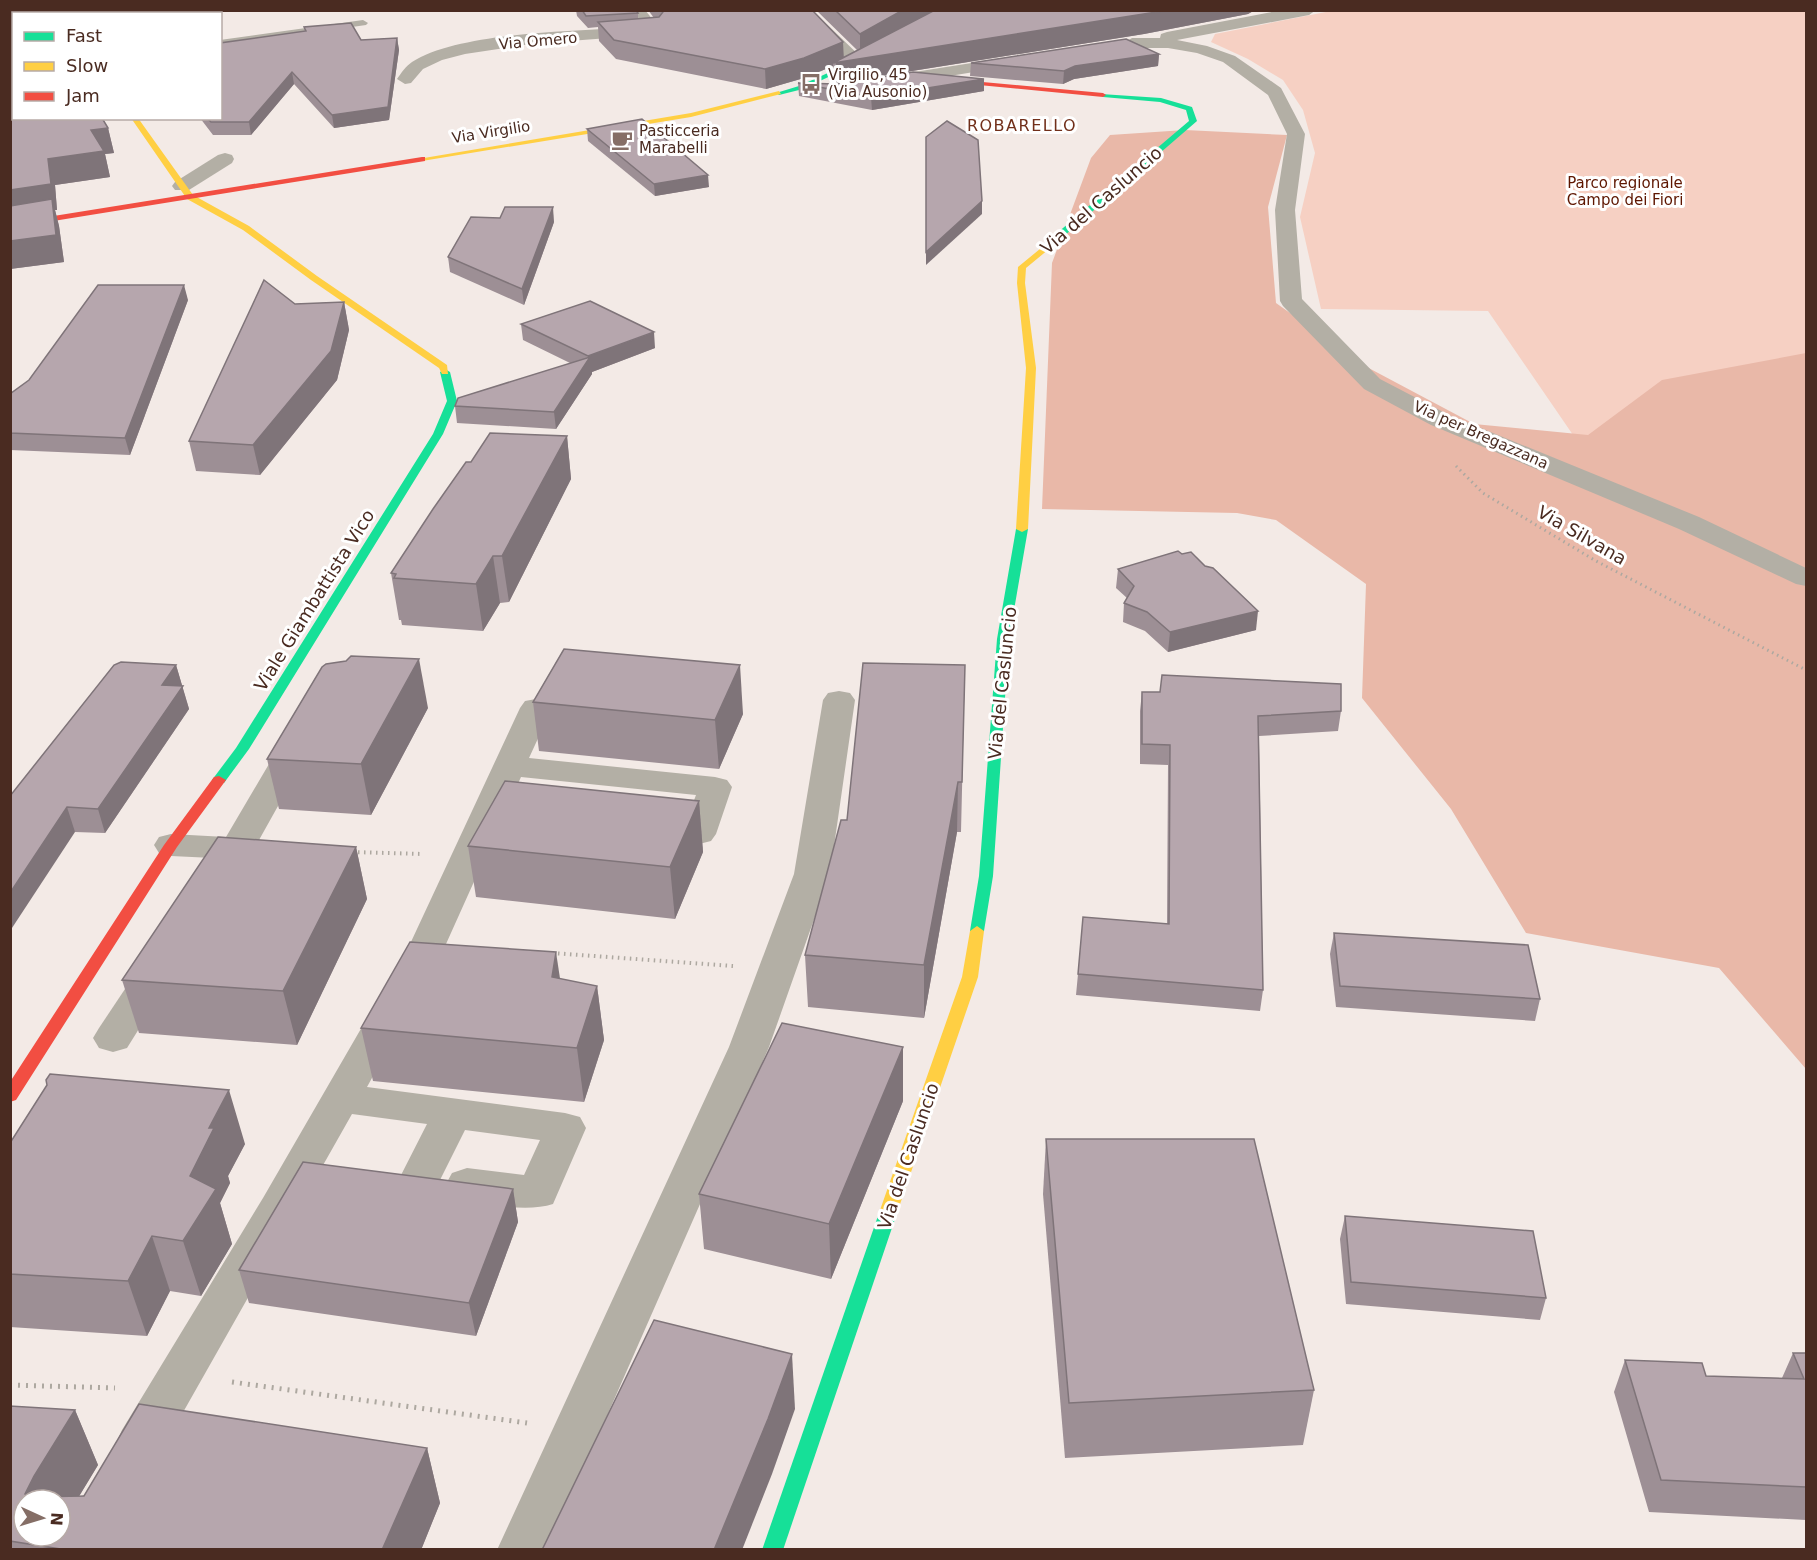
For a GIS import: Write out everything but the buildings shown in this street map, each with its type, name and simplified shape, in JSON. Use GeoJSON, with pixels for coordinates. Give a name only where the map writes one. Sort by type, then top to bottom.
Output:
{"type":"FeatureCollection","features":[{"type":"Feature","properties":{"kind":"street","name":"Via Omero"},"geometry":{"type":"LineString","coordinates":[[405,79],[417,66],[442,55],[494,44],[654,31],[637,10]]}},
{"type":"Feature","properties":{"kind":"street"},"geometry":{"type":"LineString","coordinates":[[803,10],[858,63]]}},
{"type":"Feature","properties":{"kind":"street","name":"Via per Bregazzana"},"geometry":{"type":"LineString","coordinates":[[1309,10],[1123,44],[1168,43],[1201,50],[1229,59],[1275,92],[1296,134],[1285,210],[1291,301],[1372,384],[1440,420],[1689,523],[1806,578]]}},
{"type":"Feature","properties":{"kind":"street","name":"Via Virgilio"},"geometry":{"type":"LineString","coordinates":[[10,226],[186,192],[626,127],[746,103],[801,88],[858,63],[885,48]]}},
{"type":"Feature","properties":{"kind":"street"},"geometry":{"type":"LineString","coordinates":[[868,85],[1035,58]]}},
{"type":"Feature","properties":{"kind":"street","name":"Via del Casluncio"},"geometry":{"type":"LineString","coordinates":[[772,1550],[970,977],[986,876],[1003,639],[1023,535],[1032,369],[1021,283],[1022,267],[1194,121],[1189,109],[1161,100],[910,78]]}},
{"type":"Feature","properties":{"kind":"street"},"geometry":{"type":"LineString","coordinates":[[801,88],[837,90]]}},
{"type":"Feature","properties":{"kind":"street"},"geometry":{"type":"LineString","coordinates":[[135,120],[186,192],[225,159]]}},
{"type":"Feature","properties":{"kind":"street","name":"Viale Giambattista Vico"},"geometry":{"type":"LineString","coordinates":[[10,1096],[171,845],[242,749],[438,434],[452,400],[444,367],[314,278],[246,228],[186,192]]}},
{"type":"Feature","properties":{"kind":"street"},"geometry":{"type":"LineString","coordinates":[[522,1550],[749,1047],[812,874],[839,700]]}},
{"type":"Feature","properties":{"kind":"street"},"geometry":{"type":"LineString","coordinates":[[119,1480],[176,1383],[321,1167],[340,1098],[433,936],[469,855],[505,818],[510,766],[536,708]]}},
{"type":"Feature","properties":{"kind":"street"},"geometry":{"type":"LineString","coordinates":[[199,905],[246,848],[258,815],[310,721]]}},
{"type":"Feature","properties":{"kind":"street"},"geometry":{"type":"LineString","coordinates":[[510,766],[608,791],[715,787],[699,834],[628,828]]}},
{"type":"Feature","properties":{"kind":"street"},"geometry":{"type":"LineString","coordinates":[[171,845],[246,848]]}},
{"type":"Feature","properties":{"kind":"street"},"geometry":{"type":"LineString","coordinates":[[113,1038],[175,943]]}},
{"type":"Feature","properties":{"kind":"street"},"geometry":{"type":"LineString","coordinates":[[340,1098],[453,1113],[565,1128],[538,1193],[402,1177],[453,1113]]}},
{"type":"Feature","properties":{"kind":"lane"},"geometry":{"type":"LineString","coordinates":[[222,43],[363,23]]}},
{"type":"Feature","properties":{"kind":"path","name":"Via Silvana"},"geometry":{"type":"LineString","coordinates":[[1449,459],[1483,493],[1596,561],[1806,670]]}},
{"type":"Feature","properties":{"kind":"path"},"geometry":{"type":"LineString","coordinates":[[350,852],[469,855]]}},
{"type":"Feature","properties":{"kind":"path"},"geometry":{"type":"LineString","coordinates":[[545,953],[778,969]]}},
{"type":"Feature","properties":{"kind":"path"},"geometry":{"type":"LineString","coordinates":[[10,1385],[176,1383],[576,1430]]}},
{"type":"Feature","properties":{"kind":"green space","name":"Parco regionale Campo dei Fiori"},"geometry":{"type":"Polygon","coordinates":[[[1331,11],[1806,11],[1806,562],[1597,470],[1488,311],[1321,309],[1300,217],[1315,153],[1303,110],[1283,80],[1248,59],[1211,42],[1215,34],[1331,11]]]}},
{"type":"Feature","properties":{"kind":"shaded area"},"geometry":{"type":"Polygon","coordinates":[[[1185,130],[1287,135],[1268,207],[1276,303],[1363,365],[1474,424],[1588,435],[1662,380],[1806,353],[1806,1069],[1719,968],[1526,933],[1451,809],[1362,698],[1366,584],[1276,520],[1237,513],[1042,509],[1052,263],[1091,158],[1110,135],[1185,130]]]}},
{"type":"Feature","properties":{"kind":"traffic: fast"},"geometry":{"type":"LineString","coordinates":[[779,93],[801,88],[874,54]]}},
{"type":"Feature","properties":{"kind":"traffic: fast"},"geometry":{"type":"LineString","coordinates":[[1046,247],[1193,121],[1189,109],[1161,100],[1103,95]]}},
{"type":"Feature","properties":{"kind":"traffic: fast"},"geometry":{"type":"LineString","coordinates":[[219,780],[242,749],[438,434],[452,401],[445,372]]}},
{"type":"Feature","properties":{"kind":"traffic: fast"},"geometry":{"type":"LineString","coordinates":[[977,931],[986,876],[1003,639],[1022,529]]}},
{"type":"Feature","properties":{"kind":"traffic: fast"},"geometry":{"type":"LineString","coordinates":[[772,1550],[888,1213]]}},
{"type":"Feature","properties":{"kind":"traffic: slow"},"geometry":{"type":"LineString","coordinates":[[422,159],[691,115],[779,93]]}},
{"type":"Feature","properties":{"kind":"traffic: slow"},"geometry":{"type":"LineString","coordinates":[[135,120],[190,197]]}},
{"type":"Feature","properties":{"kind":"traffic: slow"},"geometry":{"type":"LineString","coordinates":[[190,197],[246,228],[314,278],[444,367],[445,372]]}},
{"type":"Feature","properties":{"kind":"traffic: slow"},"geometry":{"type":"LineString","coordinates":[[1022,529],[1031,368],[1021,283],[1022,267],[1046,247]]}},
{"type":"Feature","properties":{"kind":"traffic: slow"},"geometry":{"type":"LineString","coordinates":[[888,1213],[970,977],[977,931]]}},
{"type":"Feature","properties":{"kind":"traffic: jam"},"geometry":{"type":"LineString","coordinates":[[939,80],[1103,95]]}},
{"type":"Feature","properties":{"kind":"traffic: jam"},"geometry":{"type":"LineString","coordinates":[[10,226],[422,159]]}},
{"type":"Feature","properties":{"kind":"traffic: jam"},"geometry":{"type":"LineString","coordinates":[[10,1096],[171,845],[219,780]]}},
{"type":"Feature","properties":{"kind":"place","name":"Virgilio, 45 (Via Ausonio)"},"geometry":{"type":"Point","coordinates":[811,84]}},
{"type":"Feature","properties":{"kind":"place","name":"Pasticceria Marabelli"},"geometry":{"type":"Point","coordinates":[622,140]}},
{"type":"Feature","properties":{"kind":"district","name":"ROBARELLO"},"geometry":{"type":"Point","coordinates":[1022,125]}}]}
